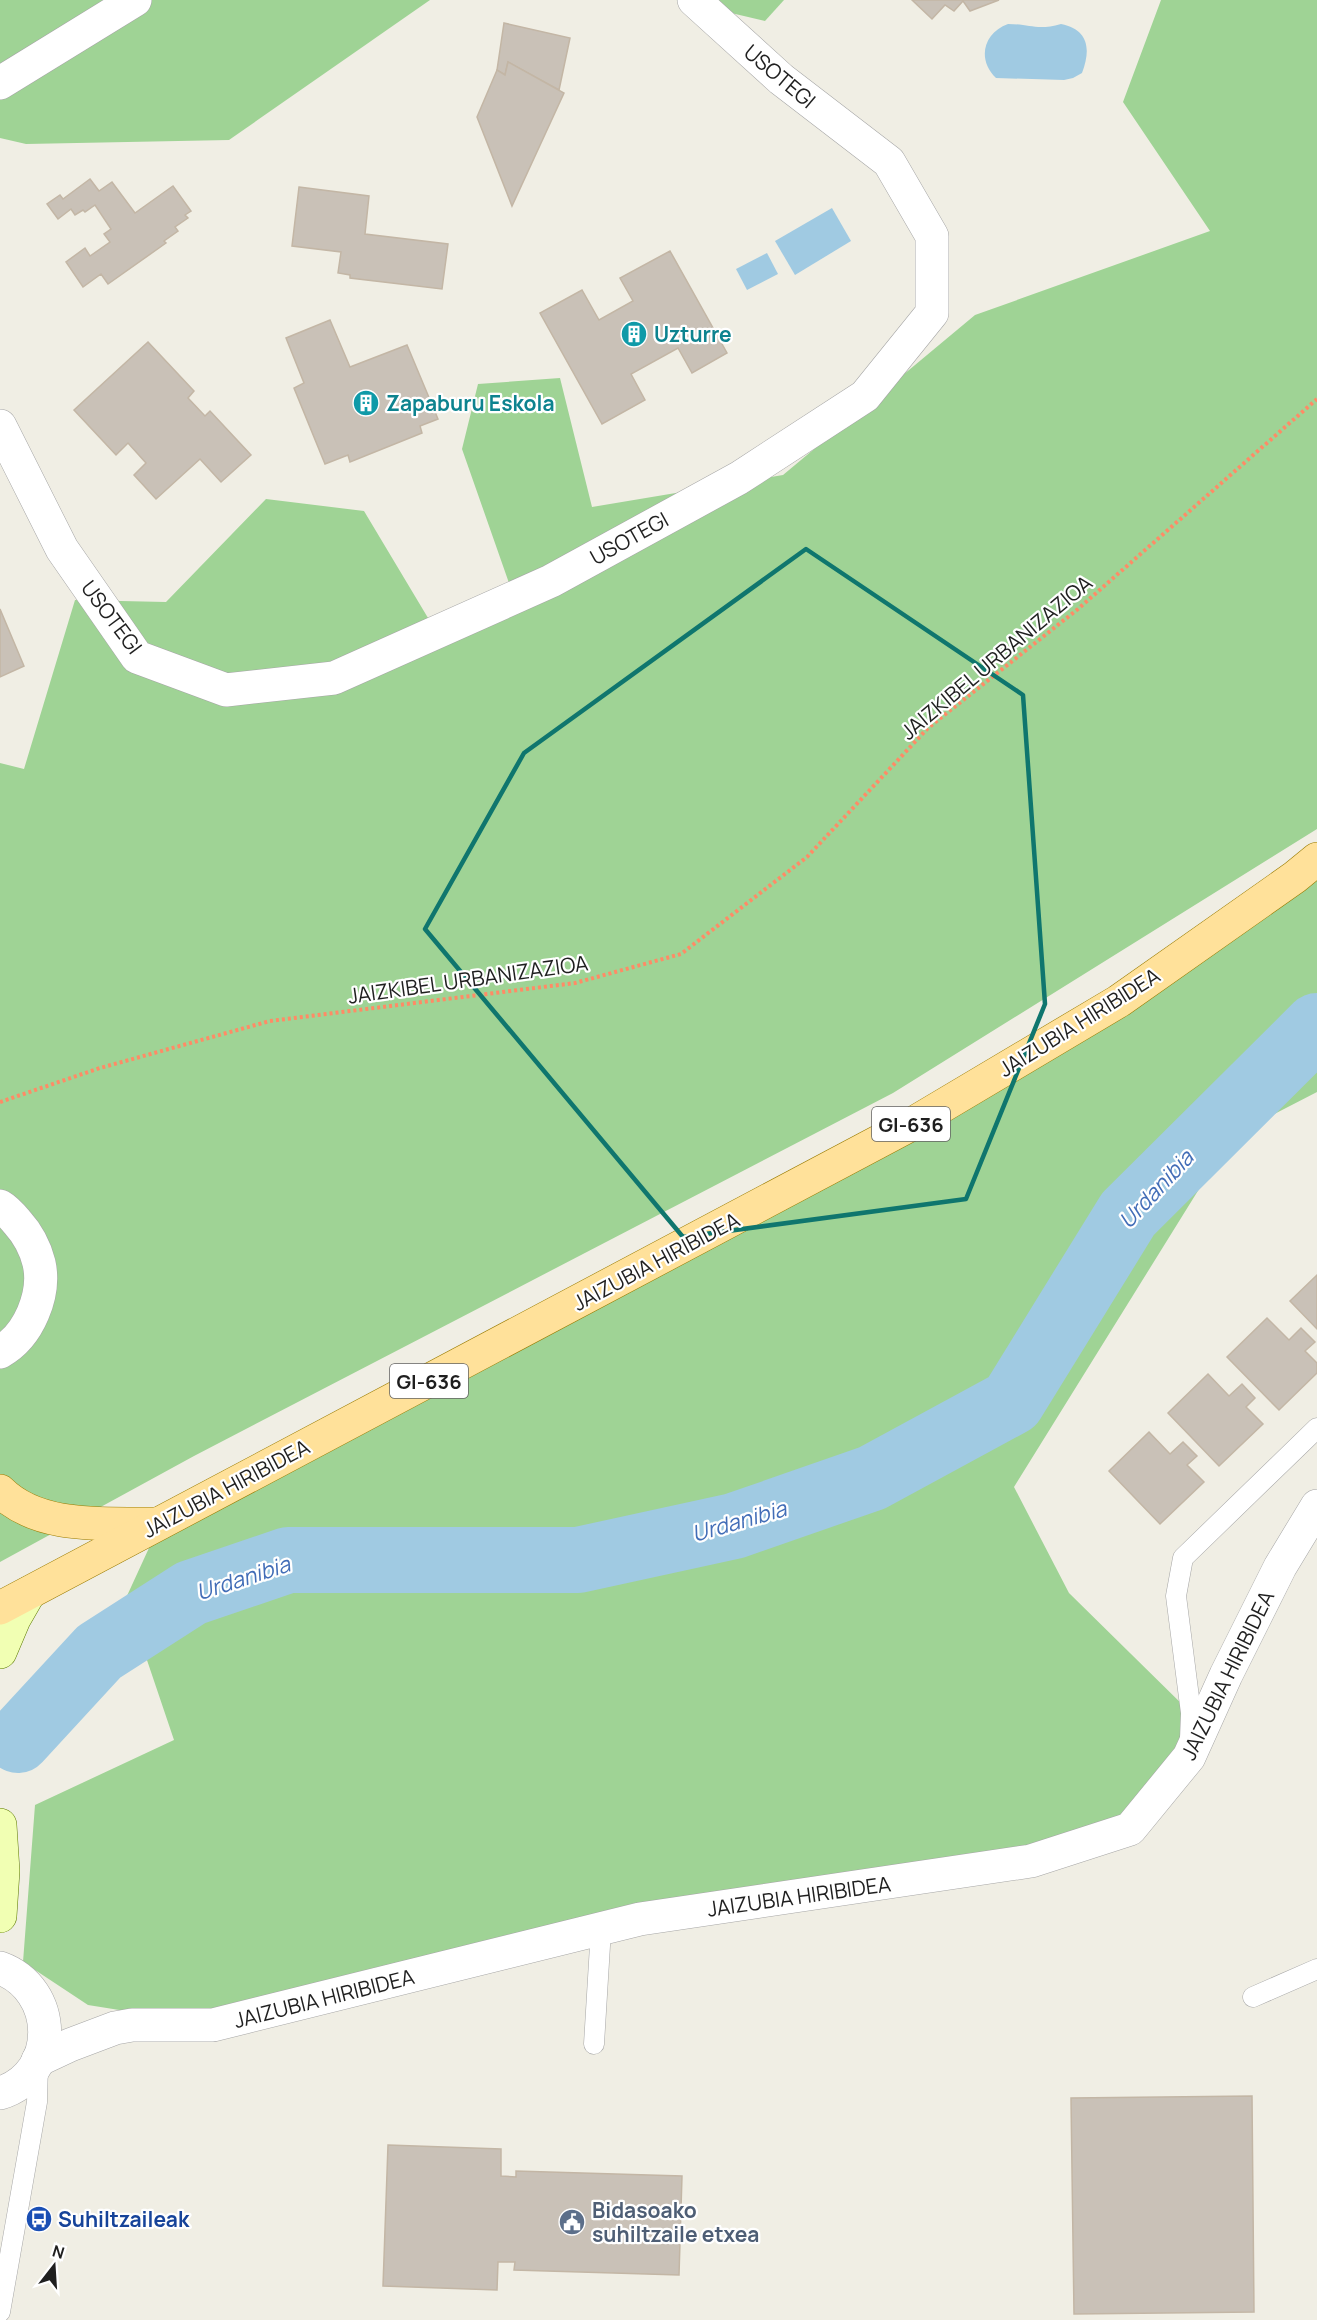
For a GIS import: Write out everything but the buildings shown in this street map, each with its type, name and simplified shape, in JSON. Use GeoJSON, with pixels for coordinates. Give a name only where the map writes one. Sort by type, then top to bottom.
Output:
{"type":"FeatureCollection","features":[{"type":"Feature","properties":{"kind":"main road","name":"JAIZUBIA HIRIBIDEA"},"geometry":{"type":"LineString","coordinates":[[29,1593],[912,1124],[1119,1001],[1295,877],[1317,859]]}},
{"type":"Feature","properties":{"kind":"main road"},"geometry":{"type":"LineString","coordinates":[[0,1491],[33,1512],[69,1522],[160,1524]]}},
{"type":"Feature","properties":{"kind":"main road"},"geometry":{"type":"LineString","coordinates":[[0,1652],[14,1619],[29,1593]]}},
{"type":"Feature","properties":{"kind":"main road","name":"GI-636"},"geometry":{"type":"LineString","coordinates":[[0,1608],[29,1593]]}},
{"type":"Feature","properties":{"kind":"main road"},"geometry":{"type":"LineString","coordinates":[[0,1825],[3,1871],[0,1916]]}},
{"type":"Feature","properties":{"kind":"street"},"geometry":{"type":"LineString","coordinates":[[0,83],[135,0]]}},
{"type":"Feature","properties":{"kind":"street","name":"USOTEGI"},"geometry":{"type":"LineString","coordinates":[[0,426],[62,549],[137,657],[226,690],[334,678],[551,581],[739,478],[865,396],[932,314],[932,236],[889,162],[781,79],[694,0]]}},
{"type":"Feature","properties":{"kind":"street"},"geometry":{"type":"LineString","coordinates":[[0,1206],[6,1209],[28,1234],[39,1264],[39,1296],[28,1325],[8,1348],[0,1352]]}},
{"type":"Feature","properties":{"kind":"street","name":"JAIZUBIA HIRIBIDEA"},"geometry":{"type":"LineString","coordinates":[[39,2060],[100,2033],[132,2025],[213,2025],[640,1919],[1031,1861],[1130,1829],[1190,1757],[1226,1675],[1280,1567],[1317,1506]]}},
{"type":"Feature","properties":{"kind":"street"},"geometry":{"type":"LineString","coordinates":[[0,1968],[14,1973],[52,2013],[67,2022],[100,2033]]}},
{"type":"Feature","properties":{"kind":"street"},"geometry":{"type":"LineString","coordinates":[[0,2093],[10,2090],[26,2078],[39,2060],[45,2040],[44,2020],[39,2001]]}},
{"type":"Feature","properties":{"kind":"lane"},"geometry":{"type":"LineString","coordinates":[[1190,1757],[1191,1713],[1176,1596],[1183,1558],[1317,1428]]}},
{"type":"Feature","properties":{"kind":"lane"},"geometry":{"type":"LineString","coordinates":[[594,2044],[601,1929]]}},
{"type":"Feature","properties":{"kind":"lane"},"geometry":{"type":"LineString","coordinates":[[1253,1997],[1317,1969]]}},
{"type":"Feature","properties":{"kind":"lane"},"geometry":{"type":"LineString","coordinates":[[0,2312],[37,2102],[39,2060]]}},
{"type":"Feature","properties":{"kind":"path","name":"JAIZKIBEL URBANIZAZIOA"},"geometry":{"type":"LineString","coordinates":[[0,1102],[100,1068],[270,1021],[575,983],[681,954],[807,857],[928,728],[1078,609],[1317,399]]}},
{"type":"Feature","properties":{"kind":"highlighted area"},"geometry":{"type":"Polygon","coordinates":[[[806,549],[1023,695],[1045,1004],[966,1199],[683,1237],[425,929],[524,753],[806,549]]]}},
{"type":"Feature","properties":{"kind":"green space"},"geometry":{"type":"Polygon","coordinates":[[[0,0],[430,0],[229,140],[26,144],[0,138],[0,0]]]}},
{"type":"Feature","properties":{"kind":"green space"},"geometry":{"type":"Polygon","coordinates":[[[676,0],[784,0],[765,21],[676,0]]]}},
{"type":"Feature","properties":{"kind":"green space"},"geometry":{"type":"Polygon","coordinates":[[[1161,0],[1317,0],[1317,829],[893,1093],[194,1456],[0,1562],[0,763],[24,769],[75,600],[166,602],[266,499],[364,511],[443,643],[509,583],[462,449],[478,384],[560,378],[592,507],[783,475],[975,315],[1210,231],[1123,102],[1161,0]]]}},
{"type":"Feature","properties":{"kind":"green space"},"geometry":{"type":"Polygon","coordinates":[[[1317,848],[1317,1092],[1232,1136],[1014,1487],[1069,1593],[1191,1713],[1189,1757],[1130,1829],[640,1919],[213,2025],[88,2005],[23,1962],[35,1805],[174,1740],[126,1598],[160,1524],[1119,1001],[1317,848]]]}},
{"type":"Feature","properties":{"kind":"water"},"geometry":{"type":"Polygon","coordinates":[[[1008,24],[1039,27],[1061,24],[1077,31],[1082,36],[1087,49],[1082,73],[1064,80],[996,78],[986,63],[986,48],[993,34],[1008,24]]]}},
{"type":"Feature","properties":{"kind":"water"},"geometry":{"type":"Polygon","coordinates":[[[832,208],[851,241],[795,275],[775,241],[832,208]]]}},
{"type":"Feature","properties":{"kind":"water"},"geometry":{"type":"Polygon","coordinates":[[[767,253],[778,274],[747,290],[736,269],[767,253]]]}},
{"type":"Feature","properties":{"kind":"waterway","name":"Urdanibia"},"geometry":{"type":"LineString","coordinates":[[18,1740],[99,1652],[191,1593],[288,1560],[578,1560],[734,1526],[872,1478],[1012,1402],[1128,1214],[1317,1026]]}},
{"type":"Feature","properties":{"kind":"place","name":"Uzturre"},"geometry":{"type":"Point","coordinates":[634,334]}},
{"type":"Feature","properties":{"kind":"place","name":"Zapaburu Eskola"},"geometry":{"type":"Point","coordinates":[366,403]}},
{"type":"Feature","properties":{"kind":"place","name":"Suhiltzaileak"},"geometry":{"type":"Point","coordinates":[39,2219]}},
{"type":"Feature","properties":{"kind":"place","name":"Bidasoako suhiltzaile etxea"},"geometry":{"type":"Point","coordinates":[572,2222]}}]}
